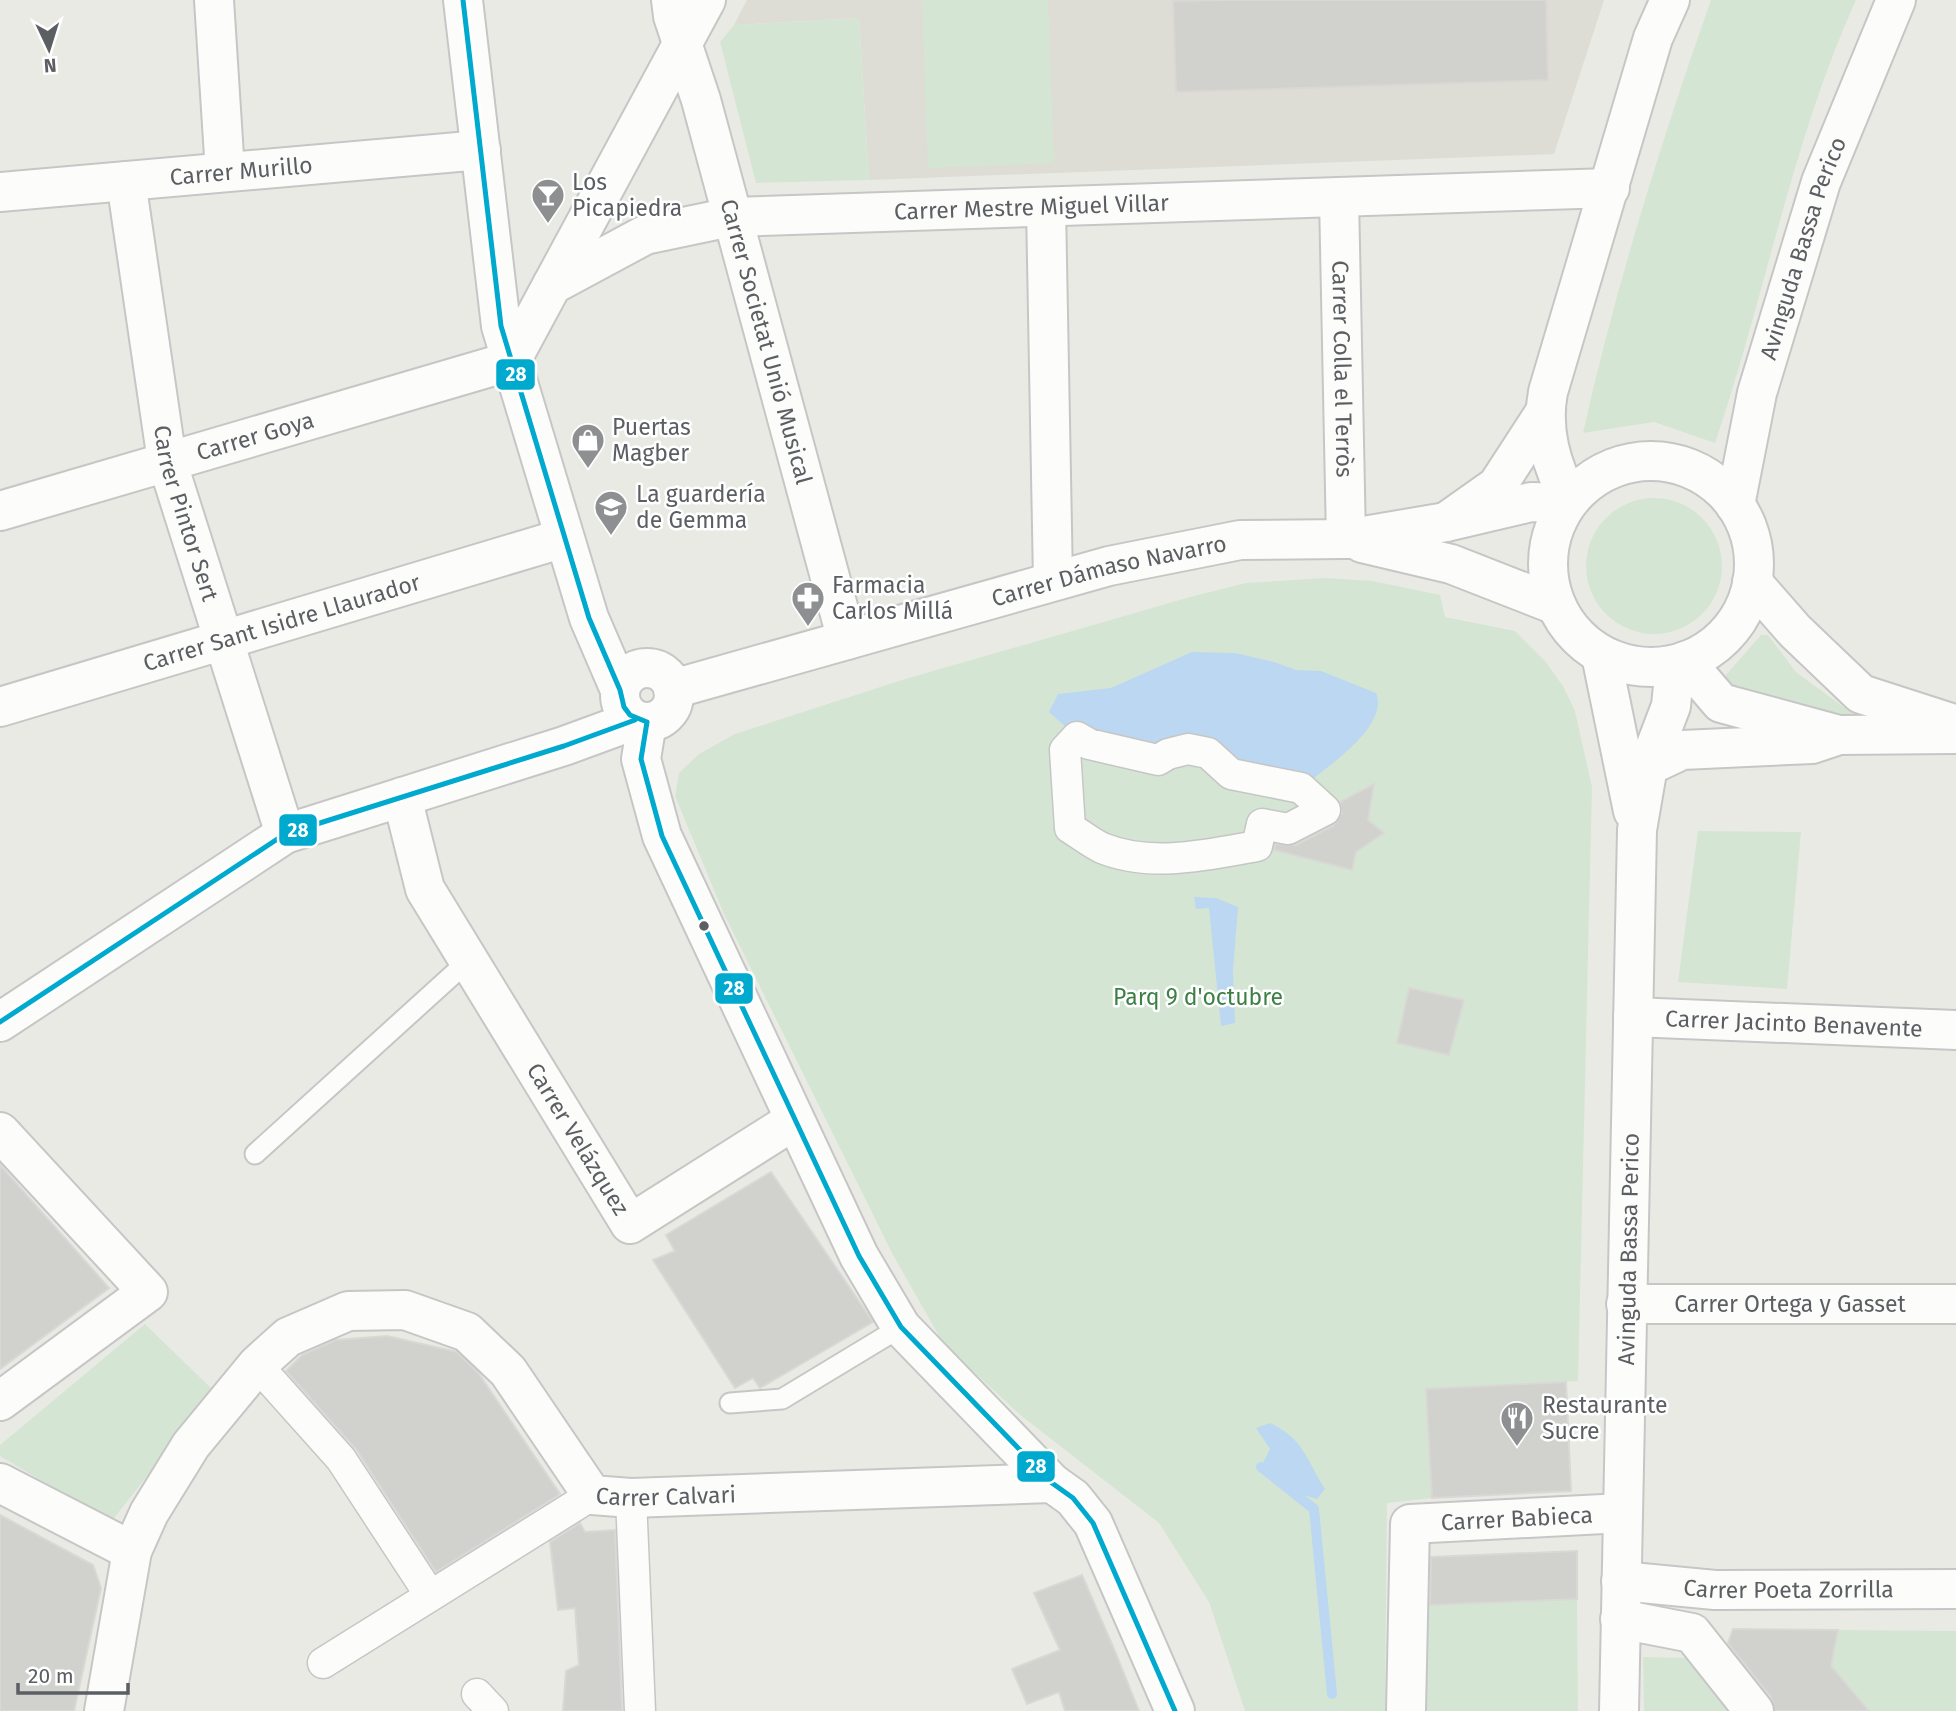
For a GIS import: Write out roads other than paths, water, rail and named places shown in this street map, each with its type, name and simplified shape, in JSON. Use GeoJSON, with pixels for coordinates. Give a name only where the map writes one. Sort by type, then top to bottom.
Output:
{"type":"FeatureCollection","features":[{"type":"Feature","properties":{"kind":"street"},"geometry":{"type":"LineString","coordinates":[[214,0],[225,172]]}},
{"type":"Feature","properties":{"kind":"street"},"geometry":{"type":"LineString","coordinates":[[463,0],[500,326],[589,618],[634,710],[641,759],[662,836],[793,1121],[859,1255],[901,1328],[1052,1483],[1073,1498],[1094,1524],[1175,1711]]}},
{"type":"Feature","properties":{"kind":"street","name":"Carrer Societat Unió Musical"},"geometry":{"type":"LineString","coordinates":[[671,0],[701,100],[848,640]]}},
{"type":"Feature","properties":{"kind":"street"},"geometry":{"type":"LineString","coordinates":[[511,360],[706,0]]}},
{"type":"Feature","properties":{"kind":"street"},"geometry":{"type":"LineString","coordinates":[[1446,522],[1497,486],[1545,412],[1653,38],[1670,0]]}},
{"type":"Feature","properties":{"kind":"street","name":"Avinguda Bassa Perico"},"geometry":{"type":"LineString","coordinates":[[1735,505],[1757,393],[1821,183],[1896,0]]}},
{"type":"Feature","properties":{"kind":"street","name":"Carrer Murillo"},"geometry":{"type":"LineString","coordinates":[[0,192],[481,150]]}},
{"type":"Feature","properties":{"kind":"street","name":"Carrer Pintor Sert"},"geometry":{"type":"LineString","coordinates":[[126,181],[167,461],[285,834]]}},
{"type":"Feature","properties":{"kind":"street","name":"Carrer Mestre Miguel Villar"},"geometry":{"type":"LineString","coordinates":[[552,285],[645,235],[731,217],[1610,187]]}},
{"type":"Feature","properties":{"kind":"street","name":"Carrer Colla el Terròs"},"geometry":{"type":"LineString","coordinates":[[1339,197],[1346,539]]}},
{"type":"Feature","properties":{"kind":"street"},"geometry":{"type":"LineString","coordinates":[[1046,207],[1054,581]]}},
{"type":"Feature","properties":{"kind":"street","name":"Carrer Goya"},"geometry":{"type":"LineString","coordinates":[[0,511],[511,360]]}},
{"type":"Feature","properties":{"kind":"street"},"geometry":{"type":"LineString","coordinates":[[1545,412],[1554,473],[1569,501]]}},
{"type":"Feature","properties":{"kind":"street"},"geometry":{"type":"LineString","coordinates":[[1654,461],[1685,467],[1713,482],[1735,505],[1752,542],[1752,582],[1744,609],[1729,631],[1710,649],[1680,663],[1637,667],[1601,655],[1574,634],[1556,605],[1547,563],[1556,522],[1569,501],[1594,478],[1623,465],[1654,461]]}},
{"type":"Feature","properties":{"kind":"street","name":"Carrer Dámaso Navarro"},"geometry":{"type":"LineString","coordinates":[[634,710],[659,719],[668,712],[673,689],[1054,581],[1240,540],[1346,539],[1446,522],[1531,502],[1569,501]]}},
{"type":"Feature","properties":{"kind":"street","name":"Carrer Sant Isidre Llaurador"},"geometry":{"type":"LineString","coordinates":[[0,707],[564,538]]}},
{"type":"Feature","properties":{"kind":"street","name":"Carrer Dámaso Navarro"},"geometry":{"type":"LineString","coordinates":[[1346,539],[1451,564],[1556,605]]}},
{"type":"Feature","properties":{"kind":"street"},"geometry":{"type":"LineString","coordinates":[[1752,582],[1795,631],[1861,694],[1956,724]]}},
{"type":"Feature","properties":{"kind":"street","name":"Avinguda Bassa Perico"},"geometry":{"type":"LineString","coordinates":[[1601,655],[1637,830]]}},
{"type":"Feature","properties":{"kind":"street"},"geometry":{"type":"LineString","coordinates":[[1680,663],[1721,703],[1839,735],[1956,734]]}},
{"type":"Feature","properties":{"kind":"street","name":"Avinguda Bassa Perico"},"geometry":{"type":"LineString","coordinates":[[1619,1711],[1637,830],[1648,766],[1671,706],[1680,663]]}},
{"type":"Feature","properties":{"kind":"street"},"geometry":{"type":"LineString","coordinates":[[0,1022],[285,834],[564,746],[634,710]]}},
{"type":"Feature","properties":{"kind":"street"},"geometry":{"type":"LineString","coordinates":[[1648,766],[1682,751],[1812,744],[1839,735]]}},
{"type":"Feature","properties":{"kind":"street"},"geometry":{"type":"LineString","coordinates":[[1077,737],[1089,744],[1158,760],[1168,754],[1188,749],[1208,753],[1231,774],[1300,788],[1325,810],[1287,829],[1262,824],[1257,846],[1174,858],[1130,856],[1101,847],[1070,828],[1065,750],[1077,737]]}},
{"type":"Feature","properties":{"kind":"street","name":"Carrer Velázquez"},"geometry":{"type":"LineString","coordinates":[[402,797],[425,889],[630,1224],[793,1121]]}},
{"type":"Feature","properties":{"kind":"street","name":"Carrer Jacinto Benavente"},"geometry":{"type":"LineString","coordinates":[[1633,1017],[1956,1030]]}},
{"type":"Feature","properties":{"kind":"street"},"geometry":{"type":"LineString","coordinates":[[0,1132],[148,1292],[0,1401]]}},
{"type":"Feature","properties":{"kind":"street","name":"Carrer Ortega y Gasset"},"geometry":{"type":"LineString","coordinates":[[1626,1304],[1956,1304]]}},
{"type":"Feature","properties":{"kind":"street","name":"Carrer Calvari"},"geometry":{"type":"LineString","coordinates":[[104,1711],[132,1550],[149,1513],[191,1445],[257,1365],[288,1338],[348,1311],[405,1310],[467,1332],[508,1371],[592,1495],[631,1498],[1052,1483]]}},
{"type":"Feature","properties":{"kind":"street"},"geometry":{"type":"LineString","coordinates":[[257,1365],[341,1459],[430,1595]]}},
{"type":"Feature","properties":{"kind":"street"},"geometry":{"type":"LineString","coordinates":[[0,1483],[132,1550]]}},
{"type":"Feature","properties":{"kind":"street"},"geometry":{"type":"LineString","coordinates":[[323,1663],[592,1495]]}},
{"type":"Feature","properties":{"kind":"street"},"geometry":{"type":"LineString","coordinates":[[631,1498],[640,1711]]}},
{"type":"Feature","properties":{"kind":"street","name":"Carrer Babieca"},"geometry":{"type":"LineString","coordinates":[[1406,1711],[1410,1524],[1623,1513]]}},
{"type":"Feature","properties":{"kind":"street","name":"Carrer Poeta Zorrilla"},"geometry":{"type":"LineString","coordinates":[[1621,1581],[1715,1590],[1956,1590]]}},
{"type":"Feature","properties":{"kind":"street"},"geometry":{"type":"LineString","coordinates":[[1692,1633],[1715,1590]]}},
{"type":"Feature","properties":{"kind":"street"},"geometry":{"type":"LineString","coordinates":[[1620,1619],[1692,1633],[1754,1711]]}},
{"type":"Feature","properties":{"kind":"lane"},"geometry":{"type":"LineString","coordinates":[[255,1154],[468,961]]}},
{"type":"Feature","properties":{"kind":"lane"},"geometry":{"type":"LineString","coordinates":[[730,1403],[782,1399],[901,1328]]}},
{"type":"Feature","properties":{"kind":"water"},"geometry":{"type":"Polygon","coordinates":[[[1192,652],[1235,653],[1296,670],[1321,671],[1376,693],[1378,706],[1373,720],[1352,746],[1301,788],[1077,737],[1049,712],[1058,694],[1111,688],[1192,652]]]}},
{"type":"Feature","properties":{"kind":"water"},"geometry":{"type":"Polygon","coordinates":[[[1194,897],[1216,898],[1238,907],[1233,971],[1235,1023],[1221,1026],[1209,908],[1196,909],[1194,897]]]}},
{"type":"Feature","properties":{"kind":"water"},"geometry":{"type":"Polygon","coordinates":[[[1270,1423],[1290,1436],[1303,1451],[1325,1489],[1317,1499],[1291,1491],[1261,1467],[1270,1449],[1256,1428],[1270,1423]]]}},
{"type":"Feature","properties":{"kind":"waterway"},"geometry":{"type":"LineString","coordinates":[[1261,1467],[1314,1509],[1332,1694]]}},
{"type":"Feature","properties":{"kind":"place","name":"Los Picapiedra"},"geometry":{"type":"Point","coordinates":[548,225]}},
{"type":"Feature","properties":{"kind":"place","name":"Puertas Magber"},"geometry":{"type":"Point","coordinates":[588,470]}},
{"type":"Feature","properties":{"kind":"place","name":"La guardería de Gemma"},"geometry":{"type":"Point","coordinates":[611,537]}},
{"type":"Feature","properties":{"kind":"place","name":"Farmacia Carlos Millá"},"geometry":{"type":"Point","coordinates":[808,628]}},
{"type":"Feature","properties":{"kind":"place","name":"Restaurante Sucre"},"geometry":{"type":"Point","coordinates":[1517,1448]}},
{"type":"Feature","properties":{"kind":"park label","name":"Parq 9 d'octubre"},"geometry":{"type":"Point","coordinates":[1198,997]}}]}
